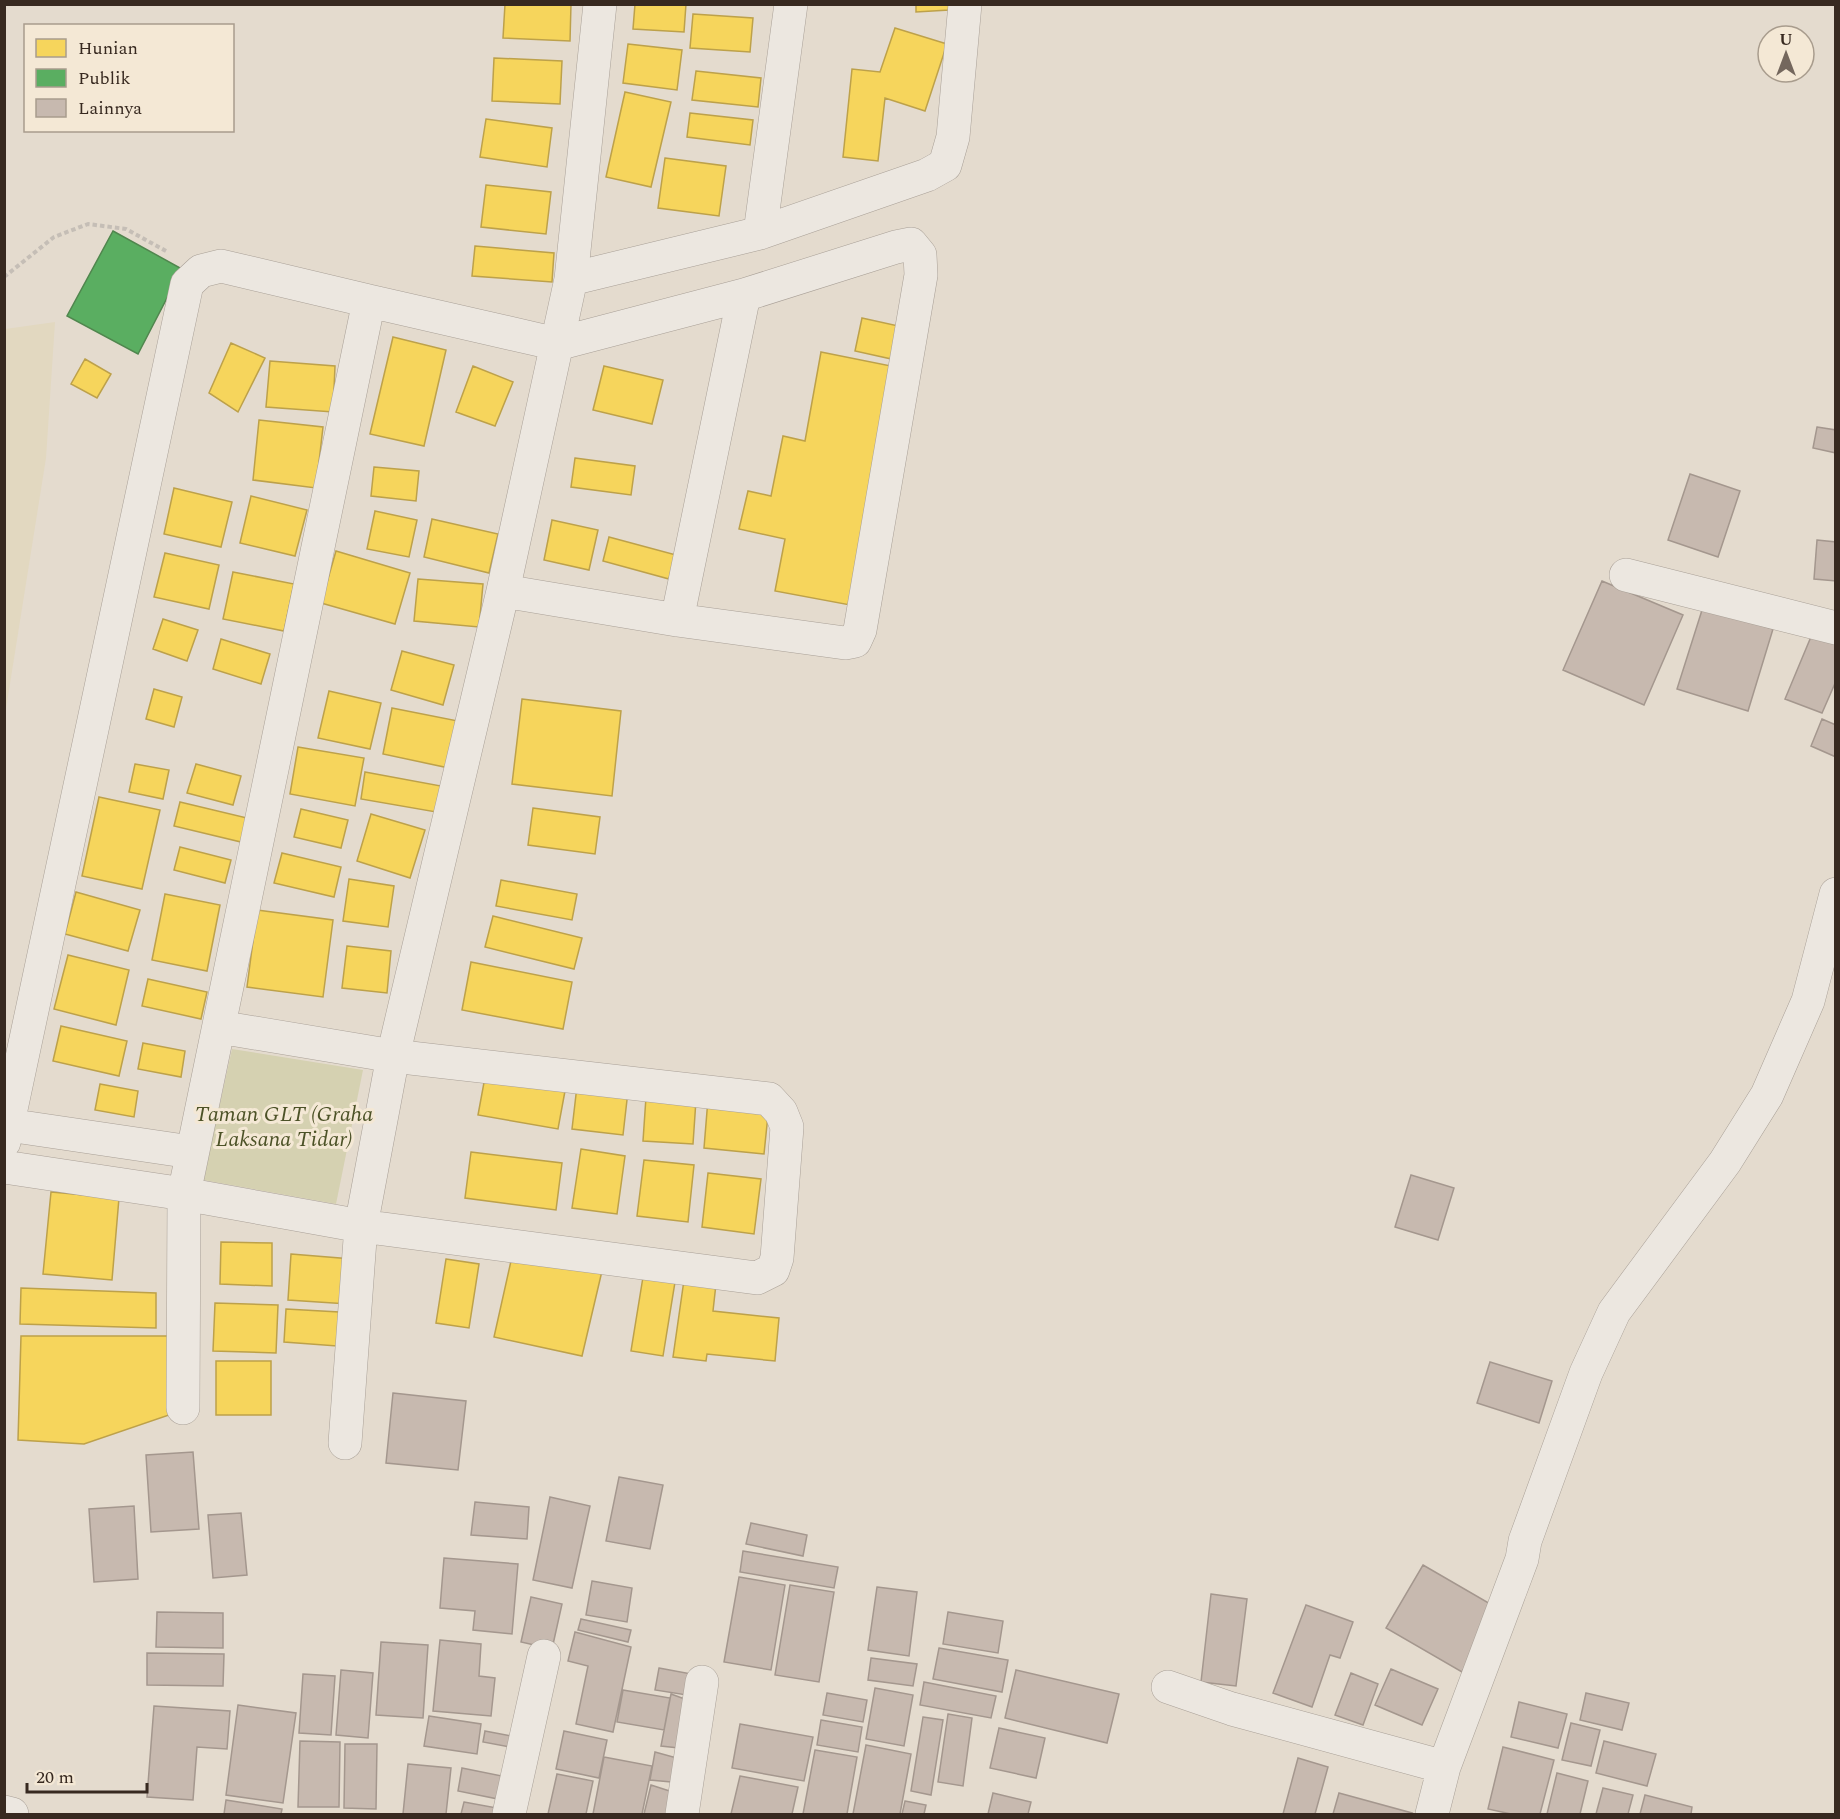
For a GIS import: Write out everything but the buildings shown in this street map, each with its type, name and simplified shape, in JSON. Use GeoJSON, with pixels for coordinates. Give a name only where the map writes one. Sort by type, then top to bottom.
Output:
{"type":"FeatureCollection","features":[{"type":"Feature","properties":{"kind":"street"},"geometry":{"type":"LineString","coordinates":[[345,1443],[361,1226],[393,1056],[503,591],[571,279],[600,4]]}},
{"type":"Feature","properties":{"kind":"street"},"geometry":{"type":"LineString","coordinates":[[760,233],[791,4]]}},
{"type":"Feature","properties":{"kind":"street"},"geometry":{"type":"LineString","coordinates":[[571,279],[760,233],[927,175],[945,165],[953,137],[965,4]]}},
{"type":"Feature","properties":{"kind":"street"},"geometry":{"type":"LineString","coordinates":[[191,1152],[6,1134],[187,284],[201,271],[221,266],[557,344],[744,295],[911,244],[920,255],[921,274],[860,630],[855,641],[845,643],[676,620],[503,591]]}},
{"type":"Feature","properties":{"kind":"street"},"geometry":{"type":"LineString","coordinates":[[676,620],[744,295]]}},
{"type":"Feature","properties":{"kind":"street"},"geometry":{"type":"LineString","coordinates":[[183,1408],[183,1194],[369,301]]}},
{"type":"Feature","properties":{"kind":"street"},"geometry":{"type":"LineString","coordinates":[[1626,575],[1836,628]]}},
{"type":"Feature","properties":{"kind":"street"},"geometry":{"type":"LineString","coordinates":[[1432,1815],[1444,1767],[1522,1559],[1525,1541],[1586,1374],[1614,1312],[1725,1162],[1767,1095],[1808,1001],[1836,894]]}},
{"type":"Feature","properties":{"kind":"street"},"geometry":{"type":"LineString","coordinates":[[4,1167],[183,1194],[361,1226],[757,1278],[773,1270],[777,1258],[787,1127],[781,1112],[769,1099],[393,1056],[219,1027]]}},
{"type":"Feature","properties":{"kind":"street"},"geometry":{"type":"LineString","coordinates":[[508,1815],[544,1656]]}},
{"type":"Feature","properties":{"kind":"street"},"geometry":{"type":"LineString","coordinates":[[682,1815],[702,1682]]}},
{"type":"Feature","properties":{"kind":"street"},"geometry":{"type":"LineString","coordinates":[[1168,1687],[1232,1709],[1444,1767]]}},
{"type":"Feature","properties":{"kind":"street"},"geometry":{"type":"LineString","coordinates":[[4,1812],[12,1815]]}},
{"type":"Feature","properties":{"kind":"path"},"geometry":{"type":"LineString","coordinates":[[4,277],[54,237],[88,224],[126,229],[201,271]]}},
{"type":"Feature","properties":{"kind":"shaded area"},"geometry":{"type":"Polygon","coordinates":[[[55,322],[46,458],[5,715],[5,329],[55,322]]]}},
{"type":"Feature","properties":{"kind":"green space","name":"Taman GLT (Graha Laksana Tidar)"},"geometry":{"type":"Polygon","coordinates":[[[232,1049],[363,1070],[336,1204],[203,1180],[232,1049]]]}}]}
